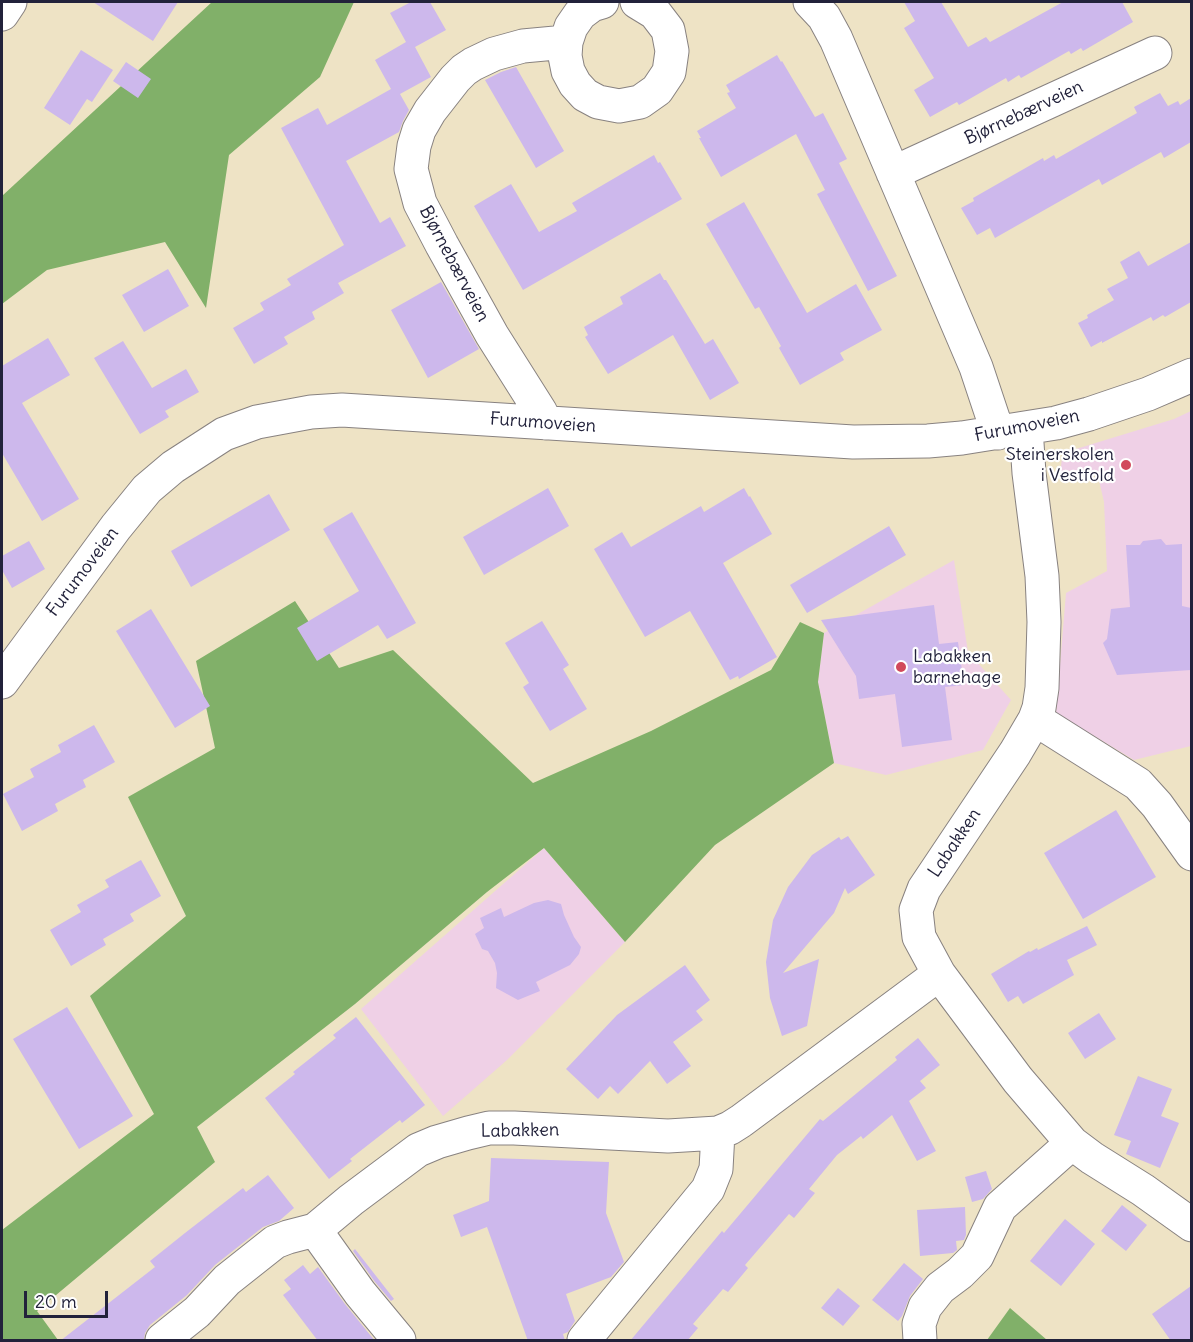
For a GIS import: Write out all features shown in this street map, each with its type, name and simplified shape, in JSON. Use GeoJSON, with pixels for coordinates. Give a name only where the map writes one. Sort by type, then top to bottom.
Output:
{"type":"FeatureCollection","features":[{"type":"Feature","properties":{"kind":"street"},"geometry":{"type":"LineString","coordinates":[[2,14],[10,2]]}},
{"type":"Feature","properties":{"kind":"street"},"geometry":{"type":"LineString","coordinates":[[602,2],[592,5],[580,14],[571,27],[566,42],[565,56],[568,71],[575,84],[585,95],[598,102],[619,106],[640,102],[657,90],[669,72],[672,51],[668,30],[655,13],[637,2]]}},
{"type":"Feature","properties":{"kind":"street"},"geometry":{"type":"LineString","coordinates":[[810,2],[824,17],[836,39],[976,367],[1012,430]]}},
{"type":"Feature","properties":{"kind":"street","name":"Bjørnebærveien"},"geometry":{"type":"LineString","coordinates":[[546,423],[492,335],[442,245],[420,203],[411,169],[419,130],[430,111],[464,70],[494,54],[523,46],[566,42]]}},
{"type":"Feature","properties":{"kind":"street","name":"Bjørnebærveien"},"geometry":{"type":"LineString","coordinates":[[893,173],[1155,53]]}},
{"type":"Feature","properties":{"kind":"street","name":"Furumoveien"},"geometry":{"type":"LineString","coordinates":[[2,682],[116,527],[147,489],[173,467],[224,434],[257,422],[311,412],[342,410],[853,442],[928,441],[1056,423],[1148,394],[1191,375]]}},
{"type":"Feature","properties":{"kind":"street","name":"Labakken"},"geometry":{"type":"LineString","coordinates":[[1012,430],[1029,473],[1042,576],[1044,622],[1042,688],[1039,708],[1015,753],[924,889],[916,910],[919,937],[939,974],[1018,1080],[1072,1143],[1191,1225]]}},
{"type":"Feature","properties":{"kind":"street"},"geometry":{"type":"LineString","coordinates":[[1035,719],[1138,784],[1157,805],[1191,854]]}},
{"type":"Feature","properties":{"kind":"street","name":"Labakken"},"geometry":{"type":"LineString","coordinates":[[162,1341],[197,1312],[227,1280],[275,1242],[315,1230],[418,1150],[437,1142],[489,1128],[668,1136],[718,1133],[741,1121],[939,974]]}},
{"type":"Feature","properties":{"kind":"street"},"geometry":{"type":"LineString","coordinates":[[584,1341],[708,1190],[717,1168],[718,1133]]}},
{"type":"Feature","properties":{"kind":"street"},"geometry":{"type":"LineString","coordinates":[[920,1341],[919,1324],[924,1307],[940,1288],[977,1256],[1000,1207],[1072,1143]]}},
{"type":"Feature","properties":{"kind":"street"},"geometry":{"type":"LineString","coordinates":[[315,1230],[360,1293],[399,1341]]}},
{"type":"Feature","properties":{"kind":"shaded area"},"geometry":{"type":"Polygon","coordinates":[[[1191,411],[1191,746],[1134,760],[1056,713],[1066,593],[1107,571],[1104,502],[1097,472],[1060,474],[1062,458],[1076,449],[1174,419],[1191,411]]]}},
{"type":"Feature","properties":{"kind":"shaded area","name":"Labakken barnehage"},"geometry":{"type":"Polygon","coordinates":[[[954,560],[968,652],[1011,700],[983,750],[886,775],[834,763],[818,682],[824,633],[954,560]]]}},
{"type":"Feature","properties":{"kind":"shaded area"},"geometry":{"type":"Polygon","coordinates":[[[544,848],[625,942],[507,1060],[443,1116],[361,1009],[544,848]]]}},
{"type":"Feature","properties":{"kind":"green space"},"geometry":{"type":"Polygon","coordinates":[[[212,2],[354,2],[320,77],[229,155],[206,308],[165,242],[47,270],[2,304],[2,196],[212,2]]]}},
{"type":"Feature","properties":{"kind":"green space"},"geometry":{"type":"Polygon","coordinates":[[[295,601],[339,668],[393,650],[533,783],[651,731],[771,670],[800,622],[824,633],[818,682],[834,763],[715,845],[625,942],[544,848],[487,892],[355,1004],[197,1127],[215,1162],[37,1311],[58,1340],[2,1340],[2,1230],[154,1114],[90,996],[186,916],[128,797],[215,748],[196,661],[295,601]]]}},
{"type":"Feature","properties":{"kind":"green space"},"geometry":{"type":"Polygon","coordinates":[[[1010,1308],[1047,1340],[987,1340],[1010,1308]]]}},
{"type":"Feature","properties":{"kind":"building"},"geometry":{"type":"Polygon","coordinates":[[[93,2],[178,2],[153,41],[93,2]]]}},
{"type":"Feature","properties":{"kind":"building"},"geometry":{"type":"Polygon","coordinates":[[[411,2],[430,2],[446,30],[415,47],[431,77],[400,94],[409,110],[399,132],[346,161],[380,223],[390,217],[406,246],[338,283],[344,293],[312,312],[315,319],[284,337],[288,344],[254,364],[233,328],[264,310],[260,303],[291,285],[287,279],[344,245],[281,128],[318,108],[327,125],[391,89],[375,60],[406,42],[390,13],[411,2]]]}},
{"type":"Feature","properties":{"kind":"building"},"geometry":{"type":"Polygon","coordinates":[[[904,2],[941,2],[968,47],[986,37],[990,42],[1063,2],[1122,2],[1133,22],[1083,51],[1081,48],[1071,54],[1069,51],[1021,78],[1019,75],[1008,82],[1006,78],[959,105],[957,102],[930,117],[914,90],[934,78],[904,28],[915,21],[904,2]]]}},
{"type":"Feature","properties":{"kind":"building"},"geometry":{"type":"Polygon","coordinates":[[[81,50],[113,70],[92,102],[87,99],[70,125],[44,108],[81,50]]]}},
{"type":"Feature","properties":{"kind":"building"},"geometry":{"type":"Polygon","coordinates":[[[777,55],[815,117],[823,113],[847,159],[839,163],[897,276],[868,291],[817,194],[825,190],[796,134],[721,177],[699,138],[701,138],[697,131],[736,108],[727,93],[730,92],[726,85],[777,55]]]}},
{"type":"Feature","properties":{"kind":"building"},"geometry":{"type":"Polygon","coordinates":[[[126,62],[151,79],[138,98],[113,81],[126,62]]]}},
{"type":"Feature","properties":{"kind":"building"},"geometry":{"type":"Polygon","coordinates":[[[516,67],[564,151],[536,168],[485,80],[516,67]]]}},
{"type":"Feature","properties":{"kind":"building"},"geometry":{"type":"Polygon","coordinates":[[[1160,93],[1168,106],[1178,101],[1180,105],[1191,98],[1191,142],[1164,158],[1161,152],[1102,185],[1099,179],[995,238],[990,228],[977,235],[961,208],[974,201],[973,198],[1043,158],[1044,161],[1054,155],[1056,159],[1137,113],[1134,107],[1160,93]]]}},
{"type":"Feature","properties":{"kind":"building"},"geometry":{"type":"Polygon","coordinates":[[[654,155],[682,199],[523,290],[474,206],[511,184],[539,232],[577,211],[572,203],[654,155]]]}},
{"type":"Feature","properties":{"kind":"building"},"geometry":{"type":"Polygon","coordinates":[[[744,202],[807,313],[856,284],[882,330],[840,353],[844,360],[800,385],[759,307],[755,309],[706,224],[744,202]]]}},
{"type":"Feature","properties":{"kind":"building"},"geometry":{"type":"Polygon","coordinates":[[[1191,242],[1191,302],[1165,317],[1163,315],[1153,321],[1151,317],[1091,347],[1078,323],[1088,318],[1087,315],[1114,300],[1107,289],[1128,278],[1120,262],[1139,251],[1148,266],[1191,242]]]}},
{"type":"Feature","properties":{"kind":"building"},"geometry":{"type":"Polygon","coordinates":[[[168,269],[189,306],[144,332],[122,295],[168,269]]]}},
{"type":"Feature","properties":{"kind":"building"},"geometry":{"type":"Polygon","coordinates":[[[660,273],[705,344],[713,339],[739,383],[710,400],[673,335],[608,374],[585,337],[588,335],[584,327],[623,304],[620,297],[660,273]]]}},
{"type":"Feature","properties":{"kind":"building"},"geometry":{"type":"Polygon","coordinates":[[[441,282],[479,349],[428,378],[391,310],[441,282]]]}},
{"type":"Feature","properties":{"kind":"building"},"geometry":{"type":"Polygon","coordinates":[[[48,338],[70,375],[22,403],[79,499],[42,521],[2,453],[2,366],[48,338]]]}},
{"type":"Feature","properties":{"kind":"building"},"geometry":{"type":"Polygon","coordinates":[[[123,341],[152,388],[186,369],[199,392],[165,411],[169,417],[140,434],[94,358],[123,341]]]}},
{"type":"Feature","properties":{"kind":"building"},"geometry":{"type":"Polygon","coordinates":[[[548,488],[569,526],[484,575],[463,537],[548,488]]]}},
{"type":"Feature","properties":{"kind":"building"},"geometry":{"type":"Polygon","coordinates":[[[744,488],[772,534],[723,563],[777,657],[739,679],[738,676],[730,680],[690,611],[645,637],[594,549],[622,532],[631,547],[701,506],[704,512],[744,488]]]}},
{"type":"Feature","properties":{"kind":"building"},"geometry":{"type":"Polygon","coordinates":[[[269,494],[290,530],[191,587],[171,551],[269,494]]]}},
{"type":"Feature","properties":{"kind":"building"},"geometry":{"type":"Polygon","coordinates":[[[352,512],[416,623],[387,639],[378,625],[317,661],[297,628],[359,591],[323,529],[352,512]]]}},
{"type":"Feature","properties":{"kind":"building"},"geometry":{"type":"Polygon","coordinates":[[[889,526],[906,555],[807,613],[790,585],[889,526]]]}},
{"type":"Feature","properties":{"kind":"building"},"geometry":{"type":"Polygon","coordinates":[[[1161,539],[1166,545],[1182,544],[1182,606],[1191,608],[1191,670],[1117,675],[1103,643],[1107,639],[1111,609],[1130,607],[1126,545],[1140,545],[1143,541],[1161,539]]]}},
{"type":"Feature","properties":{"kind":"building"},"geometry":{"type":"Polygon","coordinates":[[[29,541],[45,569],[12,588],[2,570],[2,556],[29,541]]]}},
{"type":"Feature","properties":{"kind":"building"},"geometry":{"type":"Polygon","coordinates":[[[934,605],[939,644],[958,642],[964,685],[945,687],[952,740],[902,747],[895,694],[859,699],[856,676],[821,620],[934,605]]]}},
{"type":"Feature","properties":{"kind":"building"},"geometry":{"type":"Polygon","coordinates":[[[151,609],[210,706],[175,728],[116,631],[151,609]]]}},
{"type":"Feature","properties":{"kind":"building"},"geometry":{"type":"Polygon","coordinates":[[[542,621],[569,665],[563,669],[587,709],[550,731],[523,687],[529,683],[505,643],[542,621]]]}},
{"type":"Feature","properties":{"kind":"building"},"geometry":{"type":"Polygon","coordinates":[[[94,725],[115,762],[83,780],[86,787],[55,804],[58,811],[22,831],[3,794],[34,777],[30,769],[61,752],[58,745],[94,725]]]}},
{"type":"Feature","properties":{"kind":"building"},"geometry":{"type":"Polygon","coordinates":[[[1116,810],[1156,877],[1083,919],[1044,853],[1116,810]]]}},
{"type":"Feature","properties":{"kind":"building"},"geometry":{"type":"Polygon","coordinates":[[[848,836],[875,875],[848,894],[845,888],[834,913],[783,973],[819,959],[807,1026],[782,1036],[770,998],[766,962],[773,920],[788,887],[812,855],[839,837],[841,840],[848,836]]]}},
{"type":"Feature","properties":{"kind":"building"},"geometry":{"type":"Polygon","coordinates":[[[141,860],[161,896],[130,914],[134,921],[103,939],[106,945],[71,966],[50,930],[81,912],[77,905],[109,887],[105,880],[141,860]]]}},
{"type":"Feature","properties":{"kind":"building"},"geometry":{"type":"Polygon","coordinates":[[[548,900],[561,904],[574,937],[581,947],[579,954],[570,965],[536,982],[540,991],[518,1000],[496,988],[495,963],[488,951],[482,949],[475,934],[484,928],[480,918],[501,908],[504,917],[534,903],[548,900]]]}},
{"type":"Feature","properties":{"kind":"building"},"geometry":{"type":"Polygon","coordinates":[[[1087,926],[1097,945],[1067,960],[1074,975],[1023,1004],[1018,996],[1008,1002],[991,974],[1029,951],[1037,948],[1038,950],[1087,926]]]}},
{"type":"Feature","properties":{"kind":"building"},"geometry":{"type":"Polygon","coordinates":[[[685,965],[710,1000],[696,1011],[703,1020],[673,1042],[691,1066],[667,1084],[650,1061],[618,1094],[610,1086],[598,1099],[566,1069],[617,1015],[685,965]]]}},
{"type":"Feature","properties":{"kind":"building"},"geometry":{"type":"Polygon","coordinates":[[[67,1007],[133,1116],[79,1149],[13,1039],[67,1007]]]}},
{"type":"Feature","properties":{"kind":"building"},"geometry":{"type":"Polygon","coordinates":[[[1099,1013],[1116,1039],[1085,1059],[1068,1033],[1099,1013]]]}},
{"type":"Feature","properties":{"kind":"building"},"geometry":{"type":"Polygon","coordinates":[[[356,1017],[425,1105],[402,1123],[400,1120],[350,1159],[352,1161],[329,1179],[265,1098],[336,1038],[333,1035],[356,1017]]]}},
{"type":"Feature","properties":{"kind":"building"},"geometry":{"type":"Polygon","coordinates":[[[918,1038],[940,1065],[920,1081],[926,1088],[909,1101],[936,1151],[917,1161],[892,1115],[863,1139],[861,1136],[837,1155],[809,1189],[815,1193],[794,1218],[789,1214],[745,1265],[748,1268],[728,1292],[723,1289],[693,1324],[698,1328],[687,1341],[630,1341],[820,1119],[823,1121],[897,1060],[895,1057],[918,1038]]]}},
{"type":"Feature","properties":{"kind":"building"},"geometry":{"type":"Polygon","coordinates":[[[1138,1076],[1172,1089],[1161,1116],[1179,1123],[1160,1168],[1126,1154],[1131,1141],[1114,1135],[1138,1076]]]}},
{"type":"Feature","properties":{"kind":"building"},"geometry":{"type":"Polygon","coordinates":[[[491,1158],[609,1162],[606,1213],[624,1262],[611,1277],[566,1294],[575,1321],[568,1332],[563,1334],[565,1341],[528,1341],[487,1227],[461,1237],[453,1215],[489,1201],[491,1158]]]}},
{"type":"Feature","properties":{"kind":"building"},"geometry":{"type":"Polygon","coordinates":[[[986,1171],[992,1189],[983,1199],[972,1202],[965,1177],[986,1171]]]}},
{"type":"Feature","properties":{"kind":"building"},"geometry":{"type":"Polygon","coordinates":[[[268,1175],[294,1208],[279,1221],[263,1227],[215,1265],[187,1295],[150,1325],[144,1339],[60,1341],[155,1267],[150,1261],[185,1233],[243,1188],[246,1192],[268,1175]]]}},
{"type":"Feature","properties":{"kind":"building"},"geometry":{"type":"Polygon","coordinates":[[[1122,1205],[1147,1225],[1126,1251],[1101,1231],[1122,1205]]]}},
{"type":"Feature","properties":{"kind":"building"},"geometry":{"type":"Polygon","coordinates":[[[965,1207],[966,1235],[964,1240],[956,1241],[957,1250],[953,1253],[920,1256],[917,1210],[965,1207]]]}},
{"type":"Feature","properties":{"kind":"building"},"geometry":{"type":"Polygon","coordinates":[[[1065,1219],[1095,1244],[1061,1286],[1030,1261],[1065,1219]]]}},
{"type":"Feature","properties":{"kind":"building"},"geometry":{"type":"Polygon","coordinates":[[[355,1249],[394,1299],[391,1301],[375,1282],[353,1251],[355,1249]]]}},
{"type":"Feature","properties":{"kind":"building"},"geometry":{"type":"Polygon","coordinates":[[[904,1263],[923,1279],[910,1296],[898,1321],[872,1300],[904,1263]]]}},
{"type":"Feature","properties":{"kind":"building"},"geometry":{"type":"Polygon","coordinates":[[[303,1265],[310,1274],[318,1267],[375,1341],[318,1341],[283,1295],[291,1289],[284,1280],[303,1265]]]}},
{"type":"Feature","properties":{"kind":"building"},"geometry":{"type":"Polygon","coordinates":[[[1191,1286],[1191,1341],[1171,1341],[1152,1314],[1191,1286]]]}},
{"type":"Feature","properties":{"kind":"building"},"geometry":{"type":"Polygon","coordinates":[[[838,1288],[860,1306],[843,1326],[821,1308],[838,1288]]]}},
{"type":"Feature","properties":{"kind":"place","name":"Steinerskolen i Vestfold"},"geometry":{"type":"Point","coordinates":[1126,465]}},
{"type":"Feature","properties":{"kind":"place","name":"Labakken barnehage"},"geometry":{"type":"Point","coordinates":[901,667]}}]}
